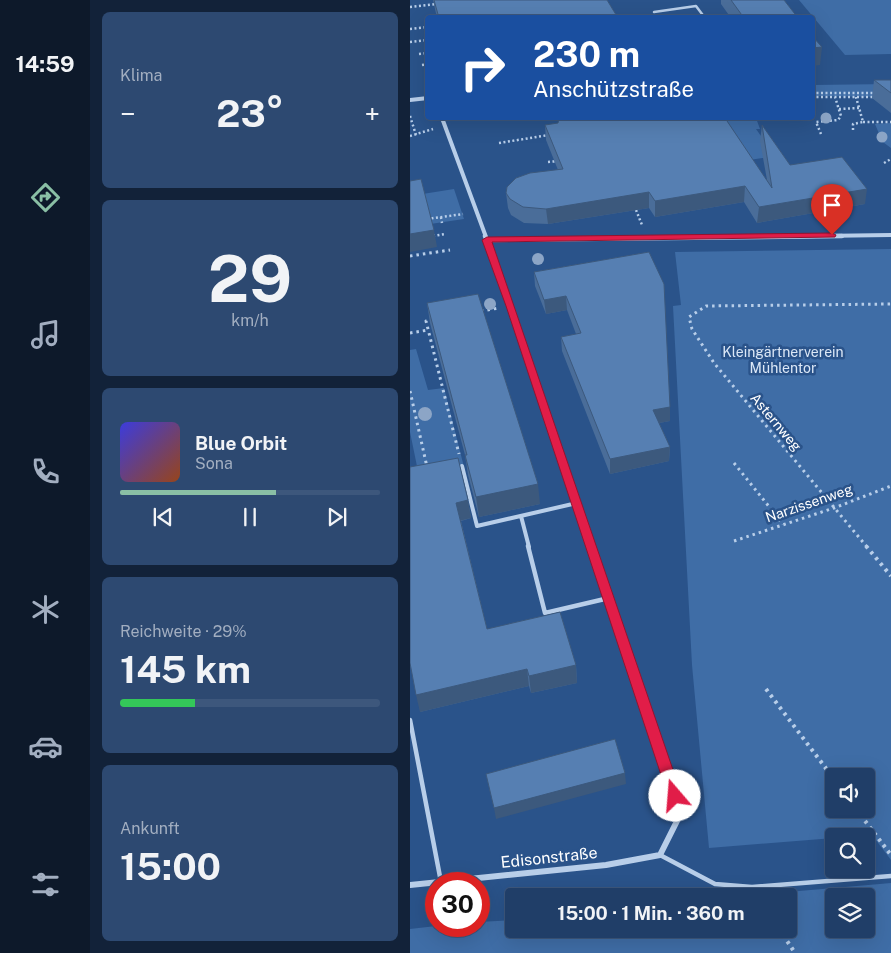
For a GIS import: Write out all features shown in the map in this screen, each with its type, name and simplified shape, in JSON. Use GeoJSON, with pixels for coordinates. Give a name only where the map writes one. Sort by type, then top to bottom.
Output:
{"type":"FeatureCollection","features":[{"type":"Feature","properties":{"kind":"street"},"geometry":{"type":"LineString","coordinates":[[410,100],[425,98]]}},
{"type":"Feature","properties":{"kind":"street"},"geometry":{"type":"LineString","coordinates":[[443,120],[511,306],[681,813],[660,855]]}},
{"type":"Feature","properties":{"kind":"street"},"geometry":{"type":"LineString","coordinates":[[487,240],[889,234]]}},
{"type":"Feature","properties":{"kind":"street","name":"Edisonstraße"},"geometry":{"type":"LineString","coordinates":[[490,877],[606,865],[660,855]]}},
{"type":"Feature","properties":{"kind":"street","name":"Edisonstraße"},"geometry":{"type":"LineString","coordinates":[[410,885],[425,884]]}},
{"type":"Feature","properties":{"kind":"lane"},"geometry":{"type":"LineString","coordinates":[[654,12],[696,6],[703,15]]}},
{"type":"Feature","properties":{"kind":"lane"},"geometry":{"type":"LineString","coordinates":[[462,466],[477,526],[577,504]]}},
{"type":"Feature","properties":{"kind":"lane"},"geometry":{"type":"LineString","coordinates":[[521,516],[545,613],[609,598]]}},
{"type":"Feature","properties":{"kind":"lane"},"geometry":{"type":"LineString","coordinates":[[410,720],[439,872]]}},
{"type":"Feature","properties":{"kind":"lane"},"geometry":{"type":"LineString","coordinates":[[660,855],[715,884],[752,888],[891,876]]}},
{"type":"Feature","properties":{"kind":"path"},"geometry":{"type":"LineString","coordinates":[[410,7],[437,4]]}},
{"type":"Feature","properties":{"kind":"path"},"geometry":{"type":"LineString","coordinates":[[410,29],[425,27]]}},
{"type":"Feature","properties":{"kind":"path"},"geometry":{"type":"LineString","coordinates":[[410,42],[425,40]]}},
{"type":"Feature","properties":{"kind":"path"},"geometry":{"type":"LineString","coordinates":[[419,54],[425,53]]}},
{"type":"Feature","properties":{"kind":"path"},"geometry":{"type":"LineString","coordinates":[[815,95],[882,93]]}},
{"type":"Feature","properties":{"kind":"path"},"geometry":{"type":"LineString","coordinates":[[815,95],[882,97]]}},
{"type":"Feature","properties":{"kind":"path"},"geometry":{"type":"LineString","coordinates":[[821,134],[816,122],[838,120],[841,116],[835,97]]}},
{"type":"Feature","properties":{"kind":"path"},"geometry":{"type":"LineString","coordinates":[[856,97],[863,122]]}},
{"type":"Feature","properties":{"kind":"path"},"geometry":{"type":"LineString","coordinates":[[839,109],[859,108]]}},
{"type":"Feature","properties":{"kind":"path"},"geometry":{"type":"LineString","coordinates":[[410,116],[416,135]]}},
{"type":"Feature","properties":{"kind":"path"},"geometry":{"type":"LineString","coordinates":[[853,130],[853,124],[891,122]]}},
{"type":"Feature","properties":{"kind":"path"},"geometry":{"type":"LineString","coordinates":[[410,136],[436,128]]}},
{"type":"Feature","properties":{"kind":"path"},"geometry":{"type":"LineString","coordinates":[[499,143],[554,135]]}},
{"type":"Feature","properties":{"kind":"path"},"geometry":{"type":"LineString","coordinates":[[884,163],[891,159]]}},
{"type":"Feature","properties":{"kind":"path"},"geometry":{"type":"LineString","coordinates":[[548,162],[564,160]]}},
{"type":"Feature","properties":{"kind":"path"},"geometry":{"type":"LineString","coordinates":[[636,210],[642,221],[643,232]]}},
{"type":"Feature","properties":{"kind":"path"},"geometry":{"type":"LineString","coordinates":[[425,220],[466,214]]}},
{"type":"Feature","properties":{"kind":"path"},"geometry":{"type":"LineString","coordinates":[[441,217],[442,223]]}},
{"type":"Feature","properties":{"kind":"path"},"geometry":{"type":"LineString","coordinates":[[426,237],[445,234]]}},
{"type":"Feature","properties":{"kind":"path"},"geometry":{"type":"LineString","coordinates":[[410,256],[450,250]]}},
{"type":"Feature","properties":{"kind":"path","name":"Asternweg"},"geometry":{"type":"LineString","coordinates":[[891,304],[706,306],[689,317],[692,329],[714,363],[891,576]]}},
{"type":"Feature","properties":{"kind":"path"},"geometry":{"type":"LineString","coordinates":[[480,312],[511,306]]}},
{"type":"Feature","properties":{"kind":"path"},"geometry":{"type":"LineString","coordinates":[[435,320],[426,321],[462,466]]}},
{"type":"Feature","properties":{"kind":"path"},"geometry":{"type":"LineString","coordinates":[[410,333],[428,330]]}},
{"type":"Feature","properties":{"kind":"path"},"geometry":{"type":"LineString","coordinates":[[410,390],[428,473]]}},
{"type":"Feature","properties":{"kind":"path"},"geometry":{"type":"LineString","coordinates":[[734,463],[783,524]]}},
{"type":"Feature","properties":{"kind":"path","name":"Narzissenweg"},"geometry":{"type":"LineString","coordinates":[[734,541],[834,508],[891,486]]}},
{"type":"Feature","properties":{"kind":"path"},"geometry":{"type":"LineString","coordinates":[[766,689],[826,768]]}},
{"type":"Feature","properties":{"kind":"path"},"geometry":{"type":"LineString","coordinates":[[863,818],[891,856]]}},
{"type":"Feature","properties":{"kind":"path"},"geometry":{"type":"LineString","coordinates":[[785,938],[795,953]]}},
{"type":"Feature","properties":{"kind":"green space"},"geometry":{"type":"Polygon","coordinates":[[[799,0],[891,0],[891,54],[845,55],[815,19],[815,15],[812,15],[799,0]]]}},
{"type":"Feature","properties":{"kind":"green space"},"geometry":{"type":"Polygon","coordinates":[[[891,84],[891,97],[815,96],[815,85],[891,84]]]}},
{"type":"Feature","properties":{"kind":"green space"},"geometry":{"type":"Polygon","coordinates":[[[716,120],[757,120],[760,129],[756,129],[775,156],[743,161],[716,120]]]}},
{"type":"Feature","properties":{"kind":"green space"},"geometry":{"type":"Polygon","coordinates":[[[891,123],[891,148],[876,137],[880,136],[875,124],[891,123]]]}},
{"type":"Feature","properties":{"kind":"green space"},"geometry":{"type":"Polygon","coordinates":[[[454,189],[464,219],[410,227],[410,196],[454,189]]]}},
{"type":"Feature","properties":{"kind":"green space","name":"Kleingärtnerverein Mühlentor"},"geometry":{"type":"Polygon","coordinates":[[[891,249],[891,860],[875,839],[875,828],[825,828],[825,839],[709,848],[692,665],[673,306],[681,305],[675,252],[891,249]]]}},
{"type":"Feature","properties":{"kind":"green space"},"geometry":{"type":"Polygon","coordinates":[[[416,349],[428,390],[444,388],[465,471],[420,481],[410,432],[410,350],[416,349]]]}},
{"type":"Feature","properties":{"kind":"green space"},"geometry":{"type":"Polygon","coordinates":[[[891,883],[891,953],[410,953],[410,929],[425,927],[425,937],[490,937],[490,921],[505,921],[505,938],[797,938],[797,891],[825,889],[825,938],[875,938],[875,888],[834,888],[891,883]]]}},
{"type":"Feature","properties":{"kind":"building"},"geometry":{"type":"Polygon","coordinates":[[[434,0],[607,0],[616,15],[438,15],[434,0]]]}},
{"type":"Feature","properties":{"kind":"building"},"geometry":{"type":"Polygon","coordinates":[[[731,0],[784,0],[796,15],[742,15],[731,0]]]}},
{"type":"Feature","properties":{"kind":"building"},"geometry":{"type":"Polygon","coordinates":[[[815,39],[822,47],[815,48],[815,39]]]}},
{"type":"Feature","properties":{"kind":"building"},"geometry":{"type":"Polygon","coordinates":[[[874,80],[891,80],[891,93],[874,80]]]}},
{"type":"Feature","properties":{"kind":"building"},"geometry":{"type":"Polygon","coordinates":[[[559,120],[726,120],[772,188],[762,125],[790,165],[842,157],[867,189],[759,207],[745,186],[655,201],[649,192],[546,209],[523,207],[510,199],[506,193],[507,187],[516,178],[530,173],[563,169],[545,125],[558,123],[559,120]]]}},
{"type":"Feature","properties":{"kind":"building"},"geometry":{"type":"Polygon","coordinates":[[[421,179],[434,230],[410,234],[410,181],[421,179]]]}},
{"type":"Feature","properties":{"kind":"building"},"geometry":{"type":"Polygon","coordinates":[[[649,252],[664,284],[670,407],[653,410],[670,447],[610,459],[561,337],[581,333],[566,296],[544,300],[534,272],[649,252]]]}},
{"type":"Feature","properties":{"kind":"building"},"geometry":{"type":"Polygon","coordinates":[[[478,294],[538,484],[476,497],[465,455],[467,455],[427,303],[478,294]]]}},
{"type":"Feature","properties":{"kind":"building"},"geometry":{"type":"Polygon","coordinates":[[[458,458],[468,500],[456,503],[487,629],[560,612],[576,665],[529,676],[527,669],[416,695],[410,663],[410,467],[458,458]]]}},
{"type":"Feature","properties":{"kind":"building"},"geometry":{"type":"Polygon","coordinates":[[[615,739],[625,773],[494,808],[486,774],[615,739]]]}},
{"type":"Feature","properties":{"kind":"route"},"geometry":{"type":"LineString","coordinates":[[675,796],[511,306],[487,240],[832,235]]}}]}
